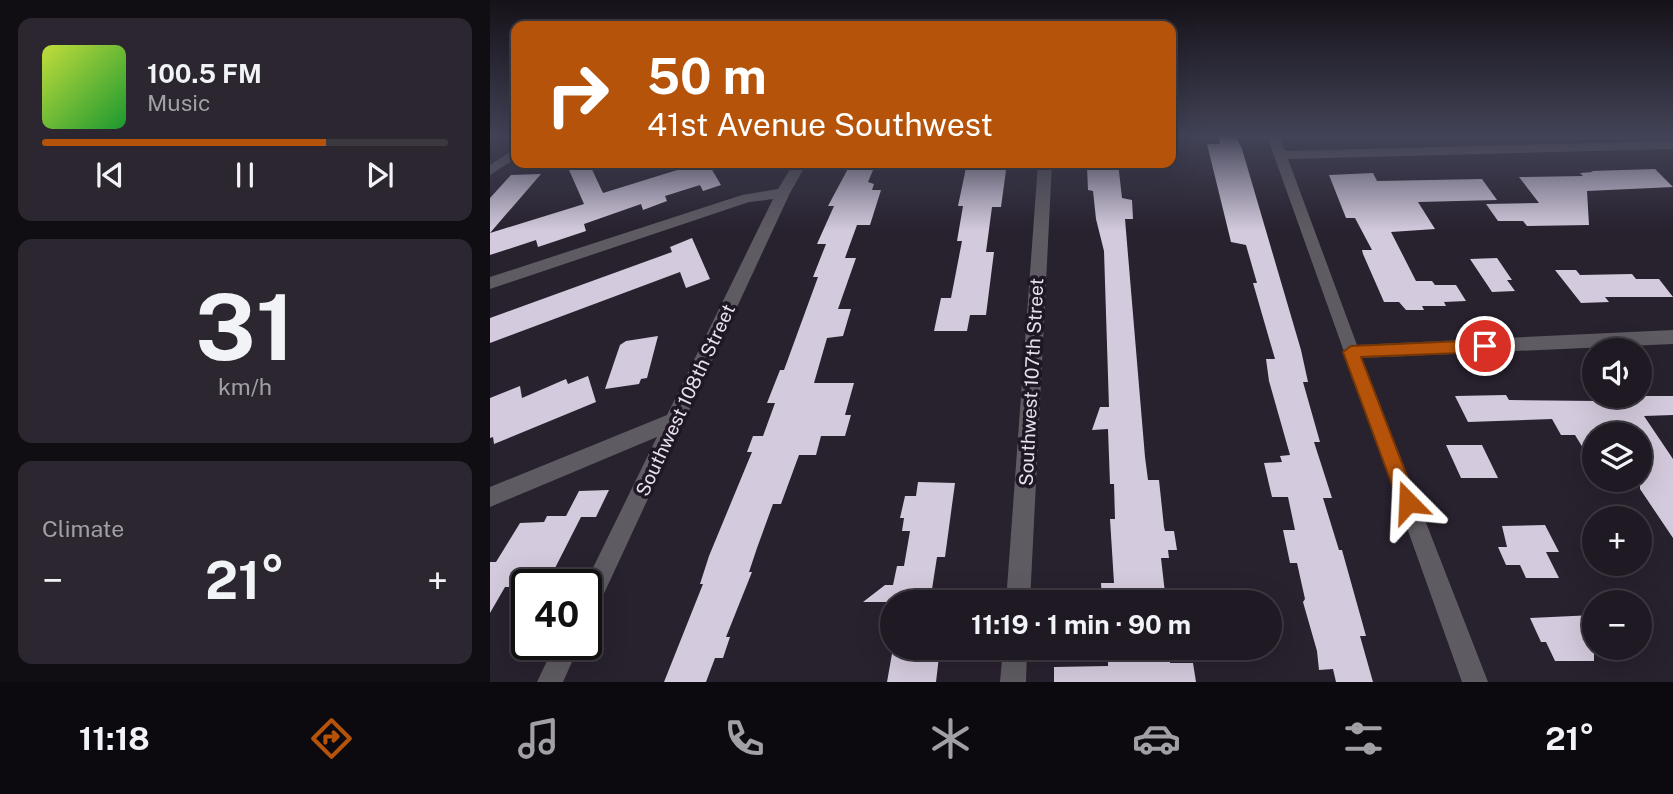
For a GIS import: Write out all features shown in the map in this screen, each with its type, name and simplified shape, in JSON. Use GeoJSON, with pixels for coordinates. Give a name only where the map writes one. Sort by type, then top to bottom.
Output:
{"type":"FeatureCollection","features":[{"type":"Feature","properties":{"kind":"street","name":"Southwest 108th Street"},"geometry":{"type":"LineString","coordinates":[[602,574],[797,168]]}},
{"type":"Feature","properties":{"kind":"street","name":"Southwest 107th Street"},"geometry":{"type":"LineString","coordinates":[[1019,590],[1045,168]]}},
{"type":"Feature","properties":{"kind":"street"},"geometry":{"type":"LineString","coordinates":[[1285,168],[1475,682]]}},
{"type":"Feature","properties":{"kind":"street"},"geometry":{"type":"LineString","coordinates":[[490,283],[747,198],[783,193]]}},
{"type":"Feature","properties":{"kind":"street"},"geometry":{"type":"LineString","coordinates":[[1351,352],[1673,337]]}},
{"type":"Feature","properties":{"kind":"street"},"geometry":{"type":"LineString","coordinates":[[490,497],[676,420]]}},
{"type":"Feature","properties":{"kind":"street"},"geometry":{"type":"LineString","coordinates":[[550,682],[560,660]]}},
{"type":"Feature","properties":{"kind":"street"},"geometry":{"type":"LineString","coordinates":[[1013,682],[1014,660]]}},
{"type":"Feature","properties":{"kind":"building"},"geometry":{"type":"Polygon","coordinates":[[[568,168],[591,168],[603,193],[684,168],[711,168],[721,185],[703,191],[700,185],[665,196],[667,201],[643,210],[641,204],[584,224],[586,231],[538,247],[536,240],[490,255],[490,233],[584,204],[568,168]]]}},
{"type":"Feature","properties":{"kind":"building"},"geometry":{"type":"Polygon","coordinates":[[[848,168],[874,168],[868,182],[874,184],[872,190],[881,190],[870,225],[857,225],[845,258],[856,258],[838,309],[851,309],[843,336],[827,338],[814,383],[854,383],[845,415],[851,415],[845,436],[821,436],[816,455],[799,455],[781,504],[773,504],[749,572],[752,572],[726,637],[730,637],[723,658],[715,658],[706,682],[664,682],[703,584],[700,584],[709,556],[752,452],[747,452],[753,436],[763,436],[775,403],[767,403],[780,370],[784,370],[818,277],[813,277],[826,244],[817,244],[834,206],[828,206],[848,168]]]}},
{"type":"Feature","properties":{"kind":"building"},"geometry":{"type":"Polygon","coordinates":[[[966,168],[1006,168],[1001,207],[992,207],[986,252],[994,252],[986,315],[970,315],[967,331],[934,331],[941,298],[951,298],[962,241],[957,241],[963,206],[958,206],[966,168]]]}},
{"type":"Feature","properties":{"kind":"building"},"geometry":{"type":"Polygon","coordinates":[[[1087,168],[1119,168],[1122,198],[1132,200],[1133,219],[1125,219],[1145,457],[1148,480],[1159,480],[1165,531],[1174,531],[1177,550],[1168,550],[1169,558],[1161,558],[1165,590],[1101,590],[1101,583],[1114,583],[1110,519],[1115,519],[1114,484],[1110,484],[1108,429],[1092,430],[1100,407],[1109,407],[1104,251],[1093,191],[1088,190],[1087,168]]]}},
{"type":"Feature","properties":{"kind":"building"},"geometry":{"type":"Polygon","coordinates":[[[1213,168],[1248,168],[1301,350],[1308,382],[1303,382],[1320,442],[1314,442],[1332,498],[1323,498],[1339,550],[1342,550],[1366,636],[1360,636],[1373,682],[1336,682],[1333,669],[1319,670],[1297,563],[1290,563],[1283,530],[1295,530],[1288,497],[1272,497],[1264,463],[1282,462],[1280,456],[1290,455],[1269,381],[1266,359],[1275,359],[1253,283],[1257,283],[1246,245],[1231,242],[1213,168]]]}},
{"type":"Feature","properties":{"kind":"building"},"geometry":{"type":"Polygon","coordinates":[[[1655,169],[1673,187],[1587,191],[1589,225],[1527,226],[1523,221],[1498,221],[1486,204],[1539,203],[1519,177],[1583,176],[1580,173],[1655,169]]]}},
{"type":"Feature","properties":{"kind":"building"},"geometry":{"type":"Polygon","coordinates":[[[1373,173],[1377,181],[1482,179],[1497,200],[1418,202],[1435,229],[1391,232],[1416,281],[1456,285],[1466,301],[1444,302],[1446,306],[1422,306],[1424,310],[1406,310],[1399,302],[1384,302],[1362,250],[1372,250],[1355,218],[1346,218],[1329,175],[1373,173]]]}},
{"type":"Feature","properties":{"kind":"building"},"geometry":{"type":"Polygon","coordinates":[[[541,174],[490,233],[490,198],[511,175],[541,174]]]}},
{"type":"Feature","properties":{"kind":"building"},"geometry":{"type":"Polygon","coordinates":[[[692,238],[710,279],[686,288],[680,272],[490,343],[490,318],[672,252],[670,247],[692,238]]]}},
{"type":"Feature","properties":{"kind":"building"},"geometry":{"type":"Polygon","coordinates":[[[1497,258],[1512,280],[1507,280],[1515,291],[1492,292],[1470,259],[1497,258]]]}},
{"type":"Feature","properties":{"kind":"building"},"geometry":{"type":"Polygon","coordinates":[[[1555,270],[1576,270],[1580,275],[1632,274],[1636,279],[1659,279],[1673,297],[1605,297],[1609,302],[1581,303],[1555,270]]]}},
{"type":"Feature","properties":{"kind":"building"},"geometry":{"type":"Polygon","coordinates":[[[658,336],[647,378],[641,379],[639,384],[605,389],[620,345],[626,341],[658,336]]]}},
{"type":"Feature","properties":{"kind":"building"},"geometry":{"type":"Polygon","coordinates":[[[588,376],[596,402],[494,444],[493,437],[490,438],[490,398],[520,386],[522,398],[566,379],[568,384],[588,376]]]}},
{"type":"Feature","properties":{"kind":"building"},"geometry":{"type":"Polygon","coordinates":[[[1506,395],[1509,400],[1582,401],[1582,408],[1652,408],[1652,396],[1673,396],[1673,415],[1644,416],[1648,422],[1582,422],[1582,446],[1575,435],[1561,435],[1552,419],[1468,422],[1455,396],[1506,395]]]}},
{"type":"Feature","properties":{"kind":"building"},"geometry":{"type":"Polygon","coordinates":[[[1652,428],[1673,459],[1673,538],[1642,492],[1652,492],[1652,428]]]}},
{"type":"Feature","properties":{"kind":"building"},"geometry":{"type":"Polygon","coordinates":[[[1446,445],[1482,445],[1498,478],[1461,478],[1446,445]]]}},
{"type":"Feature","properties":{"kind":"building"},"geometry":{"type":"Polygon","coordinates":[[[918,482],[955,483],[945,557],[937,557],[932,590],[880,590],[880,602],[863,602],[885,585],[893,585],[897,566],[904,566],[910,531],[902,531],[904,518],[900,518],[905,496],[916,496],[918,482]]]}},
{"type":"Feature","properties":{"kind":"building"},"geometry":{"type":"Polygon","coordinates":[[[609,490],[596,517],[581,517],[555,569],[511,569],[511,587],[505,587],[490,613],[490,562],[496,562],[520,523],[544,522],[547,516],[566,516],[579,491],[609,490]]]}},
{"type":"Feature","properties":{"kind":"building"},"geometry":{"type":"Polygon","coordinates":[[[1545,525],[1559,552],[1546,552],[1559,578],[1526,578],[1520,565],[1506,565],[1498,547],[1507,547],[1502,526],[1545,525]]]}},
{"type":"Feature","properties":{"kind":"building"},"geometry":{"type":"Polygon","coordinates":[[[1582,616],[1582,660],[1594,661],[1555,661],[1546,642],[1541,642],[1530,618],[1582,616]]]}},
{"type":"Feature","properties":{"kind":"building"},"geometry":{"type":"Polygon","coordinates":[[[891,660],[939,660],[936,682],[887,682],[891,660]]]}},
{"type":"Feature","properties":{"kind":"building"},"geometry":{"type":"Polygon","coordinates":[[[1170,660],[1170,663],[1193,663],[1196,682],[1054,682],[1054,667],[1108,666],[1108,662],[1170,660]]]}},
{"type":"Feature","properties":{"kind":"route"},"geometry":{"type":"LineString","coordinates":[[1408,502],[1351,352],[1485,346]]}}]}
